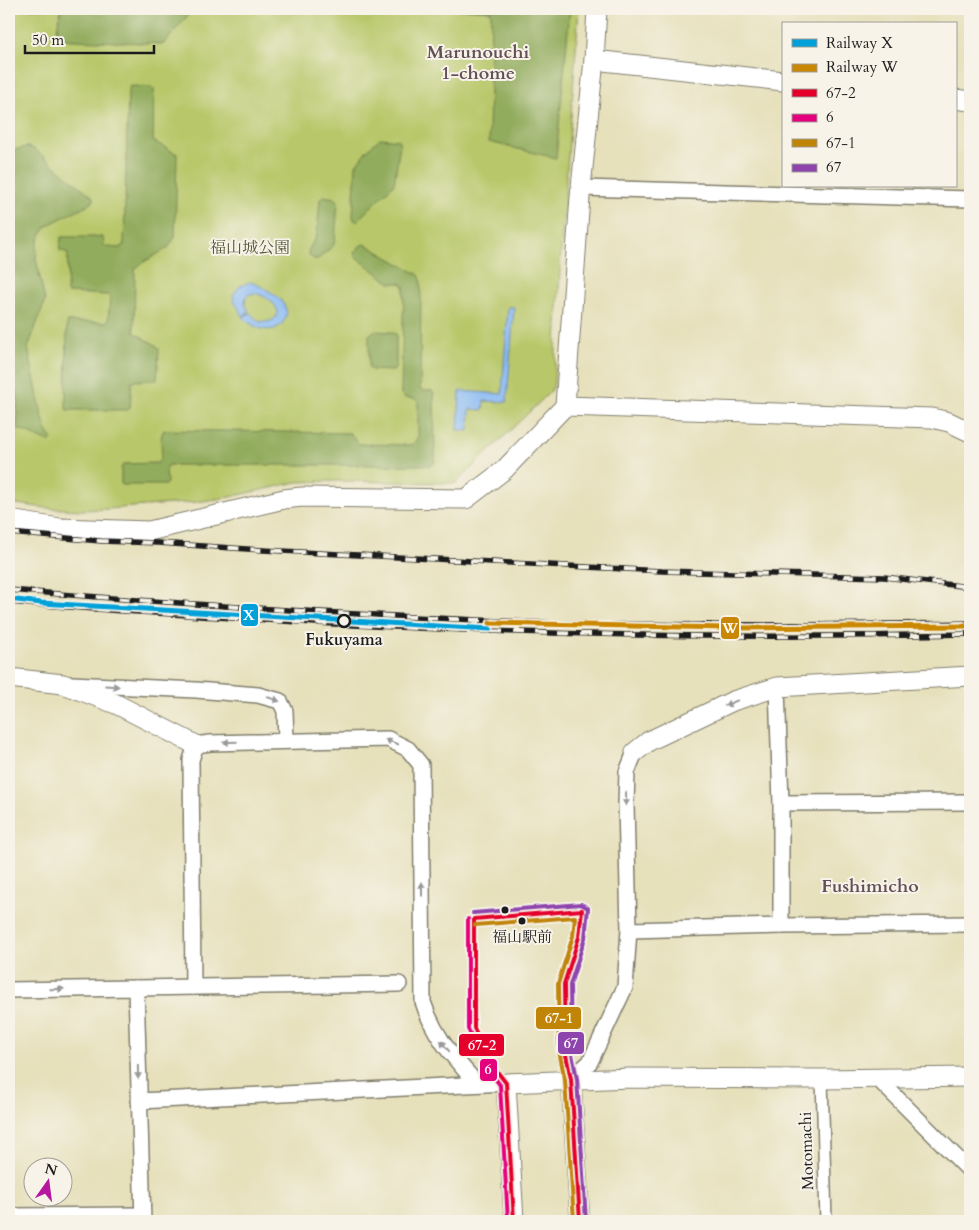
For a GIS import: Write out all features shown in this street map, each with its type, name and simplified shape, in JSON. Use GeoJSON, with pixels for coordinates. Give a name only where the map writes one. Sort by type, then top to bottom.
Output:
{"type":"FeatureCollection","features":[{"type":"Feature","properties":{"kind":"street"},"geometry":{"type":"LineString","coordinates":[[9,520],[59,528],[149,531],[284,499],[302,497],[466,499],[504,470],[565,406],[581,188],[594,60],[597,9]]}},
{"type":"Feature","properties":{"kind":"street"},"geometry":{"type":"LineString","coordinates":[[594,60],[782,81]]}},
{"type":"Feature","properties":{"kind":"street"},"geometry":{"type":"LineString","coordinates":[[956,99],[970,101]]}},
{"type":"Feature","properties":{"kind":"street"},"geometry":{"type":"LineString","coordinates":[[581,188],[970,199]]}},
{"type":"Feature","properties":{"kind":"street"},"geometry":{"type":"LineString","coordinates":[[565,406],[932,418],[970,430]]}},
{"type":"Feature","properties":{"kind":"street"},"geometry":{"type":"LineString","coordinates":[[571,1079],[590,1062],[625,986],[628,930],[626,772],[635,752],[649,741],[733,701],[777,687],[970,676]]}},
{"type":"Feature","properties":{"kind":"street"},"geometry":{"type":"LineString","coordinates":[[9,678],[63,684],[196,690],[258,695],[280,700],[285,711],[286,741]]}},
{"type":"Feature","properties":{"kind":"street"},"geometry":{"type":"LineString","coordinates":[[63,684],[116,704],[196,745],[210,742],[388,739],[408,749],[421,765],[423,1002],[430,1022],[440,1041],[476,1083]]}},
{"type":"Feature","properties":{"kind":"street"},"geometry":{"type":"LineString","coordinates":[[777,687],[781,803],[781,926]]}},
{"type":"Feature","properties":{"kind":"street"},"geometry":{"type":"LineString","coordinates":[[193,987],[191,760],[196,745]]}},
{"type":"Feature","properties":{"kind":"street"},"geometry":{"type":"LineString","coordinates":[[781,803],[970,802]]}},
{"type":"Feature","properties":{"kind":"street"},"geometry":{"type":"LineString","coordinates":[[628,930],[970,924]]}},
{"type":"Feature","properties":{"kind":"street"},"geometry":{"type":"LineString","coordinates":[[9,990],[399,984]]}},
{"type":"Feature","properties":{"kind":"street"},"geometry":{"type":"LineString","coordinates":[[9,1216],[142,1218],[136,988]]}},
{"type":"Feature","properties":{"kind":"street"},"geometry":{"type":"LineString","coordinates":[[139,1101],[571,1079],[970,1077]]}},
{"type":"Feature","properties":{"kind":"street"},"geometry":{"type":"LineString","coordinates":[[876,1078],[970,1171]]}},
{"type":"Feature","properties":{"kind":"street"},"geometry":{"type":"LineString","coordinates":[[571,1079],[580,1221]]}},
{"type":"Feature","properties":{"kind":"street","name":"Motomachi"},"geometry":{"type":"LineString","coordinates":[[822,1079],[826,1221]]}},
{"type":"Feature","properties":{"kind":"street"},"geometry":{"type":"LineString","coordinates":[[506,1083],[514,1221]]}},
{"type":"Feature","properties":{"kind":"green space","name":"福山城公園"},"geometry":{"type":"Polygon","coordinates":[[[9,9],[579,9],[561,250],[554,384],[551,391],[456,483],[297,482],[230,497],[197,502],[107,509],[46,508],[9,503],[9,9]]]}},
{"type":"Feature","properties":{"kind":"green space"},"geometry":{"type":"Polygon","coordinates":[[[61,9],[193,9],[164,44],[55,39],[61,9]]]}},
{"type":"Feature","properties":{"kind":"green space"},"geometry":{"type":"Polygon","coordinates":[[[461,9],[570,9],[556,158],[489,142],[491,11],[461,9]]]}},
{"type":"Feature","properties":{"kind":"green space"},"geometry":{"type":"Polygon","coordinates":[[[130,86],[152,87],[154,89],[153,141],[177,154],[175,237],[168,248],[135,269],[134,329],[135,333],[156,345],[159,349],[157,380],[132,381],[130,408],[128,410],[67,410],[67,322],[108,322],[110,297],[108,295],[67,293],[68,254],[60,251],[61,237],[103,237],[106,247],[120,248],[124,245],[128,92],[130,86]]]}},
{"type":"Feature","properties":{"kind":"green space"},"geometry":{"type":"Polygon","coordinates":[[[380,138],[399,140],[394,184],[357,221],[354,220],[353,216],[356,165],[366,151],[380,138]]]}},
{"type":"Feature","properties":{"kind":"green space"},"geometry":{"type":"Polygon","coordinates":[[[27,147],[34,149],[93,197],[93,202],[48,225],[41,234],[37,245],[36,259],[45,301],[28,348],[42,416],[47,431],[52,438],[49,442],[17,428],[17,391],[14,388],[9,388],[9,151],[27,147]]]}},
{"type":"Feature","properties":{"kind":"green space"},"geometry":{"type":"Polygon","coordinates":[[[323,196],[335,198],[338,201],[335,241],[333,246],[318,259],[313,259],[308,251],[317,235],[320,199],[323,196]]]}},
{"type":"Feature","properties":{"kind":"green space"},"geometry":{"type":"Polygon","coordinates":[[[365,244],[419,275],[421,280],[420,389],[432,391],[434,394],[435,462],[432,465],[168,465],[166,469],[167,483],[165,485],[121,484],[121,468],[124,464],[158,463],[161,455],[161,438],[164,430],[350,433],[359,444],[412,445],[418,439],[418,402],[415,399],[405,398],[401,394],[404,286],[401,283],[390,283],[356,257],[354,253],[361,245],[365,244]]]}},
{"type":"Feature","properties":{"kind":"green space"},"geometry":{"type":"Polygon","coordinates":[[[374,331],[396,334],[396,367],[393,371],[372,370],[369,368],[369,335],[374,331]]]}},
{"type":"Feature","properties":{"kind":"water"},"geometry":{"type":"Polygon","coordinates":[[[250,282],[270,291],[282,302],[287,314],[280,326],[275,329],[263,329],[252,325],[243,317],[250,313],[258,321],[267,322],[275,318],[278,313],[275,305],[269,299],[253,293],[246,296],[245,304],[249,312],[243,316],[234,301],[233,295],[240,286],[250,282]]]}},
{"type":"Feature","properties":{"kind":"water"},"geometry":{"type":"Polygon","coordinates":[[[508,307],[514,307],[507,402],[484,401],[483,410],[470,409],[469,431],[458,430],[460,391],[502,394],[508,307]]]}},
{"type":"Feature","properties":{"kind":"railway"},"geometry":{"type":"LineString","coordinates":[[9,533],[101,541],[662,571],[884,577],[970,587]]}},
{"type":"Feature","properties":{"kind":"railway"},"geometry":{"type":"LineString","coordinates":[[9,590],[284,610],[559,623],[662,625],[970,623]]}},
{"type":"Feature","properties":{"kind":"railway"},"geometry":{"type":"LineString","coordinates":[[9,602],[323,624],[508,632],[693,636],[970,634]]}},
{"type":"Feature","properties":{"kind":"rail line","name":"X"},"geometry":{"type":"LineString","coordinates":[[9,599],[41,603],[490,629]]}},
{"type":"Feature","properties":{"kind":"rail line","name":"W"},"geometry":{"type":"LineString","coordinates":[[490,623],[727,628],[970,626]]}},
{"type":"Feature","properties":{"kind":"transit line","name":"67"},"geometry":{"type":"LineString","coordinates":[[473,913],[581,904],[588,908],[585,938],[570,985],[571,1049],[577,1079],[586,1221]]}},
{"type":"Feature","properties":{"kind":"transit line","name":"67-2"},"geometry":{"type":"LineString","coordinates":[[514,1221],[506,1083],[489,1061],[474,1028],[474,919],[582,910],[579,937],[564,984],[565,1050],[571,1079],[580,1221]]}},
{"type":"Feature","properties":{"kind":"transit line","name":"67-1"},"geometry":{"type":"LineString","coordinates":[[475,925],[575,917],[573,936],[558,984],[559,1051],[565,1080],[574,1221]]}},
{"type":"Feature","properties":{"kind":"transit line","name":"6"},"geometry":{"type":"LineString","coordinates":[[468,919],[468,1029],[484,1064],[500,1085],[508,1221]]}},
{"type":"Feature","properties":{"kind":"place","name":"Fukuyama"},"geometry":{"type":"Point","coordinates":[344,621]}},
{"type":"Feature","properties":{"kind":"place","name":"福山駅前"},"geometry":{"type":"Point","coordinates":[522,921]}},
{"type":"Feature","properties":{"kind":"district","name":"Marunouchi 1-chome"},"geometry":{"type":"Point","coordinates":[478,62]}},
{"type":"Feature","properties":{"kind":"district","name":"Fushimicho"},"geometry":{"type":"Point","coordinates":[870,886]}}]}
